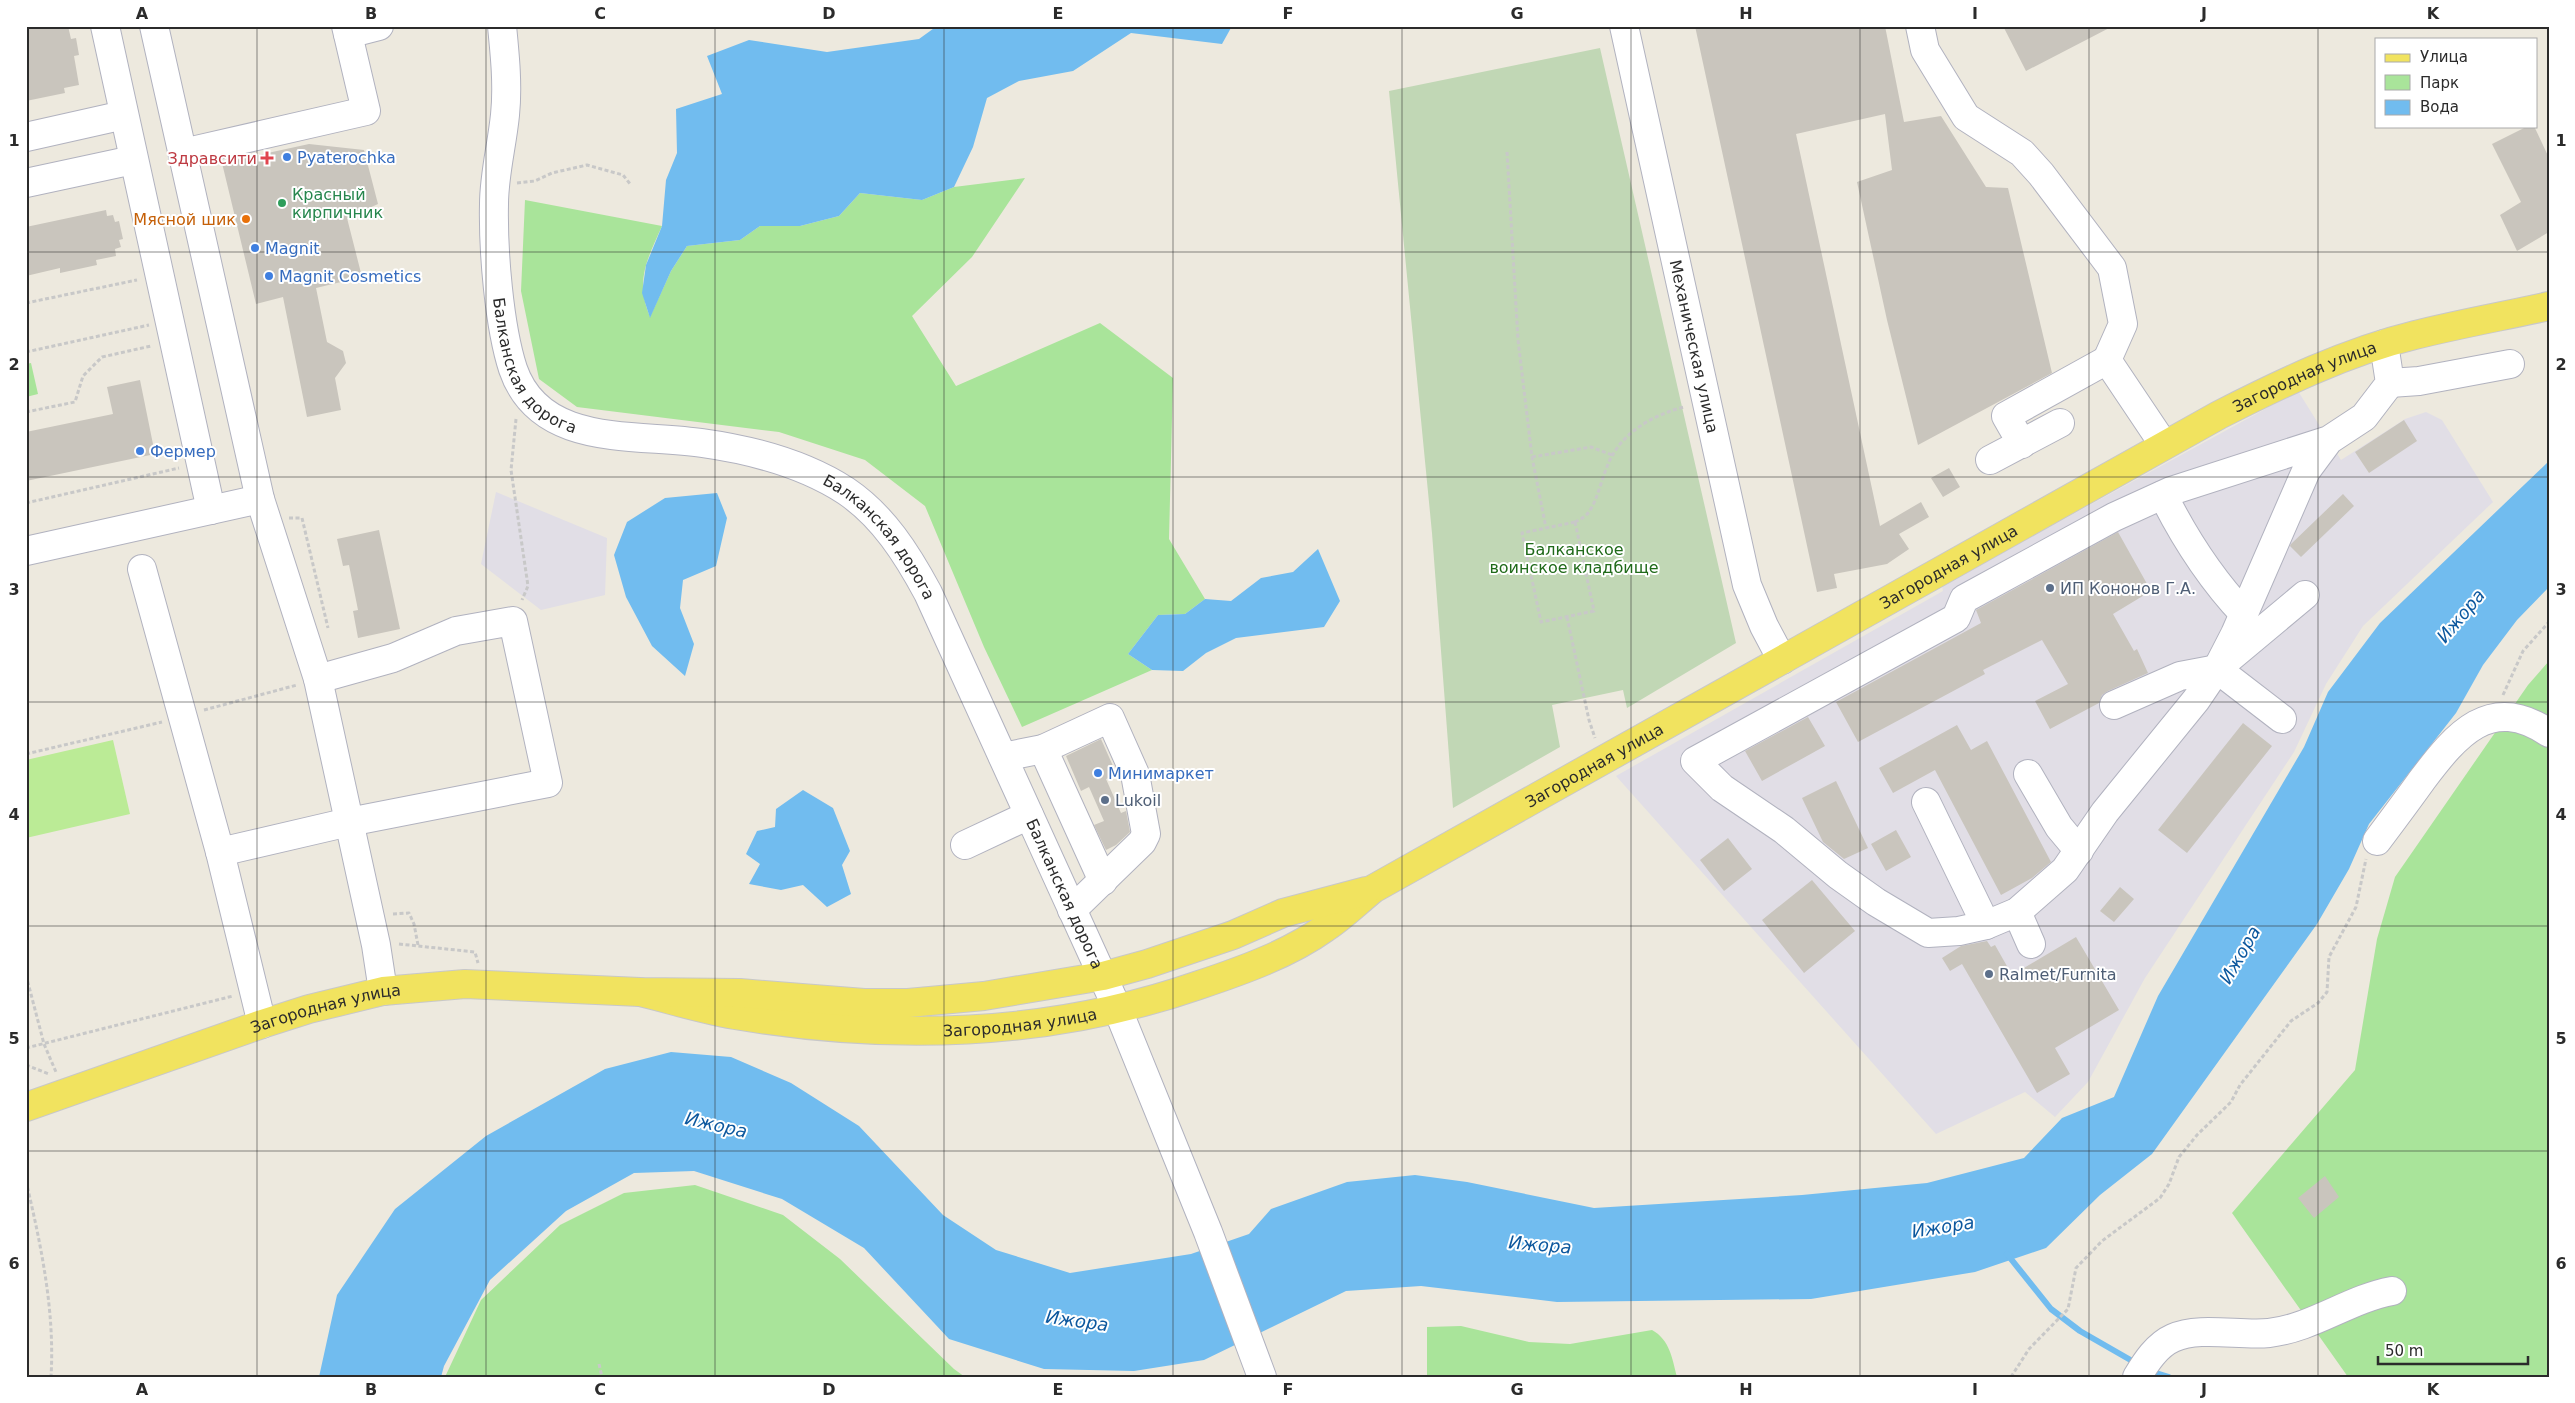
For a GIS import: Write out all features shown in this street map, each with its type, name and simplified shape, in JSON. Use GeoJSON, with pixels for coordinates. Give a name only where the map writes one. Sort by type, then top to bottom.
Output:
{"type":"FeatureCollection","features":[{"type":"Feature","properties":{"kind":"main road","name":"Загородная улица"},"geometry":{"type":"LineString","coordinates":[[640,992],[740,1016],[846,1030],[900,1032],[993,1030],[1048,1023],[1118,1010],[1169,996],[1223,977],[1286,950],[1325,929],[1373,889],[2219,415],[2298,376],[2384,344],[2415,335],[2549,306]]}},
{"type":"Feature","properties":{"kind":"main road","name":"Загородная улица"},"geometry":{"type":"LineString","coordinates":[[26,1108],[262,1024],[309,1009],[383,991],[466,984],[640,992],[740,993],[864,1003],[908,1003],[984,996],[1102,976],[1233,936],[1283,913],[1373,889]]}},
{"type":"Feature","properties":{"kind":"street"},"geometry":{"type":"LineString","coordinates":[[105,26],[133,160],[160,275],[167,332],[202,464],[210,510]]}},
{"type":"Feature","properties":{"kind":"street"},"geometry":{"type":"LineString","coordinates":[[154,26],[260,499],[318,679],[383,991]]}},
{"type":"Feature","properties":{"kind":"street"},"geometry":{"type":"LineString","coordinates":[[183,154],[366,111],[347,30],[379,26]]}},
{"type":"Feature","properties":{"kind":"street","name":"Балканская дорога"},"geometry":{"type":"LineString","coordinates":[[502,26],[506,66],[505,113],[494,203],[496,259],[504,327],[513,369],[529,400],[556,421],[588,432],[701,443],[778,459],[814,473],[846,491],[880,519],[909,558],[928,593],[1118,1010],[1208,1232],[1252,1345],[1262,1377]]}},
{"type":"Feature","properties":{"kind":"street","name":"Механическая улица"},"geometry":{"type":"LineString","coordinates":[[1624,26],[1747,585],[1764,626],[1782,660]]}},
{"type":"Feature","properties":{"kind":"street"},"geometry":{"type":"LineString","coordinates":[[1920,26],[1925,50],[1966,117],[2022,153],[2041,174],[2112,268],[2123,324],[2107,360],[2006,416],[2022,444]]}},
{"type":"Feature","properties":{"kind":"street"},"geometry":{"type":"LineString","coordinates":[[26,138],[124,115]]}},
{"type":"Feature","properties":{"kind":"street"},"geometry":{"type":"LineString","coordinates":[[26,184],[133,160]]}},
{"type":"Feature","properties":{"kind":"street"},"geometry":{"type":"LineString","coordinates":[[2329,440],[2306,471],[2244,614],[2217,668],[2196,700],[2105,812],[2066,870],[2017,912],[1986,925],[1959,931],[1928,932],[1876,902],[1838,876],[1784,830],[1722,788],[1695,761],[1956,618],[1964,599],[2114,517],[2163,495],[2329,440],[2364,417],[2390,383],[2384,344]]}},
{"type":"Feature","properties":{"kind":"street"},"geometry":{"type":"LineString","coordinates":[[2107,360],[2164,445]]}},
{"type":"Feature","properties":{"kind":"street"},"geometry":{"type":"LineString","coordinates":[[2390,383],[2419,381],[2510,364]]}},
{"type":"Feature","properties":{"kind":"street"},"geometry":{"type":"LineString","coordinates":[[1990,460],[2060,423]]}},
{"type":"Feature","properties":{"kind":"street"},"geometry":{"type":"LineString","coordinates":[[2163,495],[2181,531],[2197,556],[2219,587],[2244,614]]}},
{"type":"Feature","properties":{"kind":"street"},"geometry":{"type":"LineString","coordinates":[[26,551],[260,499]]}},
{"type":"Feature","properties":{"kind":"street"},"geometry":{"type":"LineString","coordinates":[[142,569],[220,852],[262,1024]]}},
{"type":"Feature","properties":{"kind":"street"},"geometry":{"type":"LineString","coordinates":[[2114,705],[2180,676],[2217,668],[2304,596]]}},
{"type":"Feature","properties":{"kind":"street"},"geometry":{"type":"LineString","coordinates":[[220,852],[349,822],[548,783],[513,621],[456,631],[393,658],[318,679]]}},
{"type":"Feature","properties":{"kind":"street"},"geometry":{"type":"LineString","coordinates":[[2217,668],[2282,719]]}},
{"type":"Feature","properties":{"kind":"street"},"geometry":{"type":"LineString","coordinates":[[2377,842],[2449,745],[2466,729],[2488,719],[2512,717],[2532,722],[2549,733]]}},
{"type":"Feature","properties":{"kind":"street"},"geometry":{"type":"LineString","coordinates":[[1003,757],[1043,749],[1110,718],[1135,774],[1146,834],[1142,842],[1072,910]]}},
{"type":"Feature","properties":{"kind":"street"},"geometry":{"type":"LineString","coordinates":[[1043,749],[1103,881]]}},
{"type":"Feature","properties":{"kind":"street"},"geometry":{"type":"LineString","coordinates":[[2028,774],[2059,827],[2079,851]]}},
{"type":"Feature","properties":{"kind":"street"},"geometry":{"type":"LineString","coordinates":[[1926,802],[1986,925]]}},
{"type":"Feature","properties":{"kind":"street"},"geometry":{"type":"LineString","coordinates":[[965,844],[1030,816]]}},
{"type":"Feature","properties":{"kind":"street"},"geometry":{"type":"LineString","coordinates":[[2017,912],[2031,944]]}},
{"type":"Feature","properties":{"kind":"street"},"geometry":{"type":"LineString","coordinates":[[2137,1377],[2149,1358],[2163,1344],[2187,1333],[2270,1333],[2303,1325],[2372,1295],[2392,1291]]}},
{"type":"Feature","properties":{"kind":"path"},"geometry":{"type":"LineString","coordinates":[[1507,152],[1518,340],[1532,457],[1546,528]]}},
{"type":"Feature","properties":{"kind":"path"},"geometry":{"type":"LineString","coordinates":[[497,179],[522,184],[535,181],[552,173],[587,165],[623,175],[630,185]]}},
{"type":"Feature","properties":{"kind":"path"},"geometry":{"type":"LineString","coordinates":[[26,303],[160,275]]}},
{"type":"Feature","properties":{"kind":"path"},"geometry":{"type":"LineString","coordinates":[[26,352],[167,332]]}},
{"type":"Feature","properties":{"kind":"path"},"geometry":{"type":"LineString","coordinates":[[26,412],[75,402],[83,376],[102,357],[167,332]]}},
{"type":"Feature","properties":{"kind":"path"},"geometry":{"type":"LineString","coordinates":[[513,621],[528,586],[511,470],[517,416],[529,400]]}},
{"type":"Feature","properties":{"kind":"path"},"geometry":{"type":"LineString","coordinates":[[1575,522],[1594,611],[1541,622],[1522,533],[1575,522],[1588,514],[1612,455],[1626,438],[1644,424],[1662,414],[1688,406]]}},
{"type":"Feature","properties":{"kind":"path"},"geometry":{"type":"LineString","coordinates":[[1532,457],[1591,447],[1612,455]]}},
{"type":"Feature","properties":{"kind":"path"},"geometry":{"type":"LineString","coordinates":[[26,502],[202,464]]}},
{"type":"Feature","properties":{"kind":"path"},"geometry":{"type":"LineString","coordinates":[[1567,616],[1592,732],[1606,759]]}},
{"type":"Feature","properties":{"kind":"path"},"geometry":{"type":"LineString","coordinates":[[2501,698],[2509,686],[2523,651],[2549,622]]}},
{"type":"Feature","properties":{"kind":"path"},"geometry":{"type":"LineString","coordinates":[[2011,1377],[2029,1349],[2068,1309],[2076,1268],[2102,1241],[2160,1198],[2169,1184],[2180,1157],[2197,1135],[2231,1102],[2240,1085],[2291,1021],[2318,1003],[2327,992],[2331,950],[2356,907],[2363,869],[2377,842]]}},
{"type":"Feature","properties":{"kind":"path"},"geometry":{"type":"LineString","coordinates":[[393,914],[409,913],[414,924],[418,945]]}},
{"type":"Feature","properties":{"kind":"path"},"geometry":{"type":"LineString","coordinates":[[400,944],[475,952],[480,968]]}},
{"type":"Feature","properties":{"kind":"path"},"geometry":{"type":"LineString","coordinates":[[26,975],[44,1044],[59,1078],[26,1065]]}},
{"type":"Feature","properties":{"kind":"path"},"geometry":{"type":"LineString","coordinates":[[26,1048],[255,990]]}},
{"type":"Feature","properties":{"kind":"path"},"geometry":{"type":"LineString","coordinates":[[26,1182],[45,1276],[53,1340],[51,1377]]}},
{"type":"Feature","properties":{"kind":"path"},"geometry":{"type":"LineString","coordinates":[[599,1364],[602,1377]]}},
{"type":"Feature","properties":{"kind":"shaded area"},"geometry":{"type":"Polygon","coordinates":[[[2298,391],[2341,460],[2405,419],[2426,412],[2442,420],[2493,502],[2363,626],[2326,684],[2294,752],[2145,978],[2088,1082],[2055,1117],[2025,1092],[1936,1134],[1616,776],[1943,591],[1942,586],[2298,391]]]}},
{"type":"Feature","properties":{"kind":"shaded area"},"geometry":{"type":"Polygon","coordinates":[[[496,492],[607,538],[605,595],[541,610],[481,564],[496,492]]]}},
{"type":"Feature","properties":{"kind":"green space","name":"Балканское воинское кладбище"},"geometry":{"type":"Polygon","coordinates":[[[1600,48],[1736,643],[1627,708],[1623,690],[1552,705],[1560,747],[1453,808],[1432,533],[1389,91],[1600,48]]]}},
{"type":"Feature","properties":{"kind":"green space"},"geometry":{"type":"Polygon","coordinates":[[[1025,178],[972,257],[912,316],[956,386],[1100,323],[1173,378],[1169,539],[1205,599],[1185,614],[1158,615],[1128,654],[1152,670],[1022,727],[984,647],[925,506],[865,460],[779,432],[577,407],[539,379],[521,291],[525,200],[662,226],[648,260],[643,281],[643,292],[650,317],[671,271],[687,246],[740,240],[760,226],[800,226],[839,216],[860,193],[922,200],[954,187],[1025,178]]]}},
{"type":"Feature","properties":{"kind":"green space"},"geometry":{"type":"Polygon","coordinates":[[[31,363],[38,394],[26,397],[26,364],[31,363]]]}},
{"type":"Feature","properties":{"kind":"green space"},"geometry":{"type":"Polygon","coordinates":[[[2549,661],[2549,1377],[2348,1377],[2232,1213],[2355,1070],[2377,939],[2395,877],[2528,685],[2549,661]]]}},
{"type":"Feature","properties":{"kind":"green space"},"geometry":{"type":"Polygon","coordinates":[[[113,740],[130,814],[26,838],[26,760],[113,740]]]}},
{"type":"Feature","properties":{"kind":"green space"},"geometry":{"type":"Polygon","coordinates":[[[695,1185],[783,1215],[840,1259],[954,1369],[965,1377],[445,1377],[481,1300],[560,1225],[624,1193],[695,1185]]]}},
{"type":"Feature","properties":{"kind":"green space"},"geometry":{"type":"Polygon","coordinates":[[[1461,1326],[1529,1342],[1570,1344],[1652,1330],[1667,1344],[1677,1377],[1427,1377],[1427,1327],[1461,1326]]]}},
{"type":"Feature","properties":{"kind":"water"},"geometry":{"type":"Polygon","coordinates":[[[937,26],[1232,26],[1222,44],[1131,33],[1073,71],[1019,81],[987,98],[973,147],[954,187],[922,200],[860,193],[839,216],[800,226],[760,226],[740,240],[687,246],[671,271],[650,318],[642,293],[646,265],[662,226],[666,180],[677,153],[676,109],[722,94],[707,56],[749,40],[827,52],[919,39],[937,26]]]}},
{"type":"Feature","properties":{"kind":"water","name":"Ижора"},"geometry":{"type":"Polygon","coordinates":[[[2549,461],[2549,587],[2517,620],[2483,665],[2456,713],[2369,824],[2349,869],[2317,924],[2152,1154],[2100,1195],[2046,1248],[1975,1272],[1811,1299],[1557,1302],[1421,1286],[1346,1291],[1204,1360],[1134,1371],[1044,1369],[949,1339],[864,1248],[782,1199],[694,1171],[634,1173],[566,1211],[490,1280],[444,1366],[441,1377],[319,1377],[337,1295],[395,1209],[486,1136],[605,1069],[671,1052],[731,1057],[791,1083],[859,1126],[943,1215],[996,1250],[1070,1273],[1191,1254],[1249,1234],[1271,1209],[1347,1182],[1415,1175],[1467,1182],[1594,1208],[1802,1195],[1927,1183],[2024,1158],[2062,1118],[2114,1097],[2158,996],[2304,747],[2328,692],[2380,623],[2549,461]]]}},
{"type":"Feature","properties":{"kind":"water"},"geometry":{"type":"Polygon","coordinates":[[[717,493],[727,518],[716,566],[683,580],[680,608],[694,644],[685,676],[652,646],[626,597],[614,555],[627,522],[665,498],[717,493]]]}},
{"type":"Feature","properties":{"kind":"water"},"geometry":{"type":"Polygon","coordinates":[[[1318,549],[1340,601],[1324,627],[1236,638],[1206,653],[1183,671],[1152,670],[1128,654],[1158,615],[1185,614],[1205,599],[1231,601],[1261,578],[1293,572],[1318,549]]]}},
{"type":"Feature","properties":{"kind":"water"},"geometry":{"type":"Polygon","coordinates":[[[803,790],[833,808],[850,851],[842,865],[851,894],[827,907],[803,885],[781,890],[749,884],[760,864],[746,854],[757,831],[775,827],[776,809],[803,790]]]}},
{"type":"Feature","properties":{"kind":"building"},"geometry":{"type":"Polygon","coordinates":[[[26,26],[68,26],[71,39],[76,38],[79,55],[74,56],[79,85],[64,88],[65,93],[26,101],[26,26]]]}},
{"type":"Feature","properties":{"kind":"building"},"geometry":{"type":"Polygon","coordinates":[[[1695,26],[1885,26],[1904,122],[1941,116],[1986,187],[2008,188],[2052,373],[1918,445],[1887,320],[1857,182],[1892,170],[1885,114],[1796,134],[1880,526],[1921,502],[1929,517],[1899,534],[1909,549],[1887,564],[1834,574],[1837,588],[1817,592],[1695,26]]]}},
{"type":"Feature","properties":{"kind":"building"},"geometry":{"type":"Polygon","coordinates":[[[2003,26],[2113,26],[2026,71],[2003,26]]]}},
{"type":"Feature","properties":{"kind":"building"},"geometry":{"type":"Polygon","coordinates":[[[2524,128],[2535,128],[2549,158],[2549,232],[2517,251],[2500,215],[2521,202],[2492,144],[2524,128]]]}},
{"type":"Feature","properties":{"kind":"building","name":"Красный кирпичник"},"geometry":{"type":"Polygon","coordinates":[[[309,144],[364,150],[378,204],[347,218],[362,277],[316,288],[327,342],[343,351],[346,363],[335,378],[341,410],[307,417],[283,297],[256,304],[222,163],[309,144]]]}},
{"type":"Feature","properties":{"kind":"building"},"geometry":{"type":"Polygon","coordinates":[[[106,210],[107,216],[113,215],[115,222],[119,221],[123,239],[119,240],[121,247],[115,249],[116,256],[96,260],[97,265],[60,273],[60,268],[26,276],[26,227],[106,210]]]}},
{"type":"Feature","properties":{"kind":"building"},"geometry":{"type":"Polygon","coordinates":[[[140,380],[155,454],[26,481],[26,432],[113,414],[107,387],[140,380]]]}},
{"type":"Feature","properties":{"kind":"building"},"geometry":{"type":"Polygon","coordinates":[[[2404,420],[2417,441],[2369,473],[2355,452],[2404,420]]]}},
{"type":"Feature","properties":{"kind":"building"},"geometry":{"type":"Polygon","coordinates":[[[1949,468],[1960,487],[1943,497],[1931,478],[1949,468]]]}},
{"type":"Feature","properties":{"kind":"building"},"geometry":{"type":"Polygon","coordinates":[[[2343,494],[2354,506],[2301,557],[2290,546],[2291,544],[2343,494]]]}},
{"type":"Feature","properties":{"kind":"building"},"geometry":{"type":"Polygon","coordinates":[[[379,530],[400,629],[358,638],[353,611],[358,610],[349,565],[343,566],[337,539],[379,530]]]}},
{"type":"Feature","properties":{"kind":"building"},"geometry":{"type":"Polygon","coordinates":[[[2118,532],[2151,591],[2113,614],[2134,651],[2137,649],[2148,673],[2108,691],[2102,695],[2099,703],[2050,729],[2035,701],[2068,684],[2042,640],[1983,670],[1985,674],[1858,742],[1836,702],[1981,623],[1976,610],[2118,532]]]}},
{"type":"Feature","properties":{"kind":"building"},"geometry":{"type":"Polygon","coordinates":[[[1808,717],[1825,746],[1762,781],[1745,751],[1808,717]]]}},
{"type":"Feature","properties":{"kind":"building"},"geometry":{"type":"Polygon","coordinates":[[[2243,723],[2272,746],[2187,853],[2158,830],[2243,723]]]}},
{"type":"Feature","properties":{"kind":"building"},"geometry":{"type":"Polygon","coordinates":[[[1957,725],[1971,750],[1987,741],[2051,862],[2032,878],[2001,895],[1935,770],[1893,793],[1879,768],[1957,725]]]}},
{"type":"Feature","properties":{"kind":"building","name":"Lukoil"},"geometry":{"type":"Polygon","coordinates":[[[1101,739],[1117,775],[1106,779],[1121,813],[1126,811],[1130,832],[1116,845],[1106,850],[1094,825],[1104,821],[1089,787],[1081,791],[1066,756],[1101,739]]]}},
{"type":"Feature","properties":{"kind":"building"},"geometry":{"type":"Polygon","coordinates":[[[1836,781],[1868,848],[1844,859],[1823,842],[1802,798],[1836,781]]]}},
{"type":"Feature","properties":{"kind":"building"},"geometry":{"type":"Polygon","coordinates":[[[1896,830],[1911,857],[1886,871],[1871,844],[1896,830]]]}},
{"type":"Feature","properties":{"kind":"building"},"geometry":{"type":"Polygon","coordinates":[[[1728,838],[1752,869],[1724,891],[1700,860],[1728,838]]]}},
{"type":"Feature","properties":{"kind":"building"},"geometry":{"type":"Polygon","coordinates":[[[1812,880],[1855,931],[1804,973],[1762,920],[1812,880]]]}},
{"type":"Feature","properties":{"kind":"building"},"geometry":{"type":"Polygon","coordinates":[[[2120,887],[2134,899],[2114,922],[2100,911],[2120,887]]]}},
{"type":"Feature","properties":{"kind":"building"},"geometry":{"type":"Polygon","coordinates":[[[2076,937],[2119,1010],[2055,1048],[2070,1074],[2037,1093],[1962,964],[1950,971],[1942,958],[1961,946],[1987,941],[1991,947],[1995,945],[2012,975],[2076,937]]]}},
{"type":"Feature","properties":{"kind":"building"},"geometry":{"type":"Polygon","coordinates":[[[2325,1176],[2339,1197],[2314,1218],[2298,1198],[2325,1176]]]}},
{"type":"Feature","properties":{"kind":"waterway"},"geometry":{"type":"LineString","coordinates":[[2007,1254],[2051,1309],[2080,1331],[2134,1362]]}},
{"type":"Feature","properties":{"kind":"waterway"},"geometry":{"type":"LineString","coordinates":[[2156,1373],[2169,1377]]}},
{"type":"Feature","properties":{"kind":"place","name":"Pyaterochka"},"geometry":{"type":"Point","coordinates":[287,157]}},
{"type":"Feature","properties":{"kind":"place","name":"Здравсити"},"geometry":{"type":"Point","coordinates":[267,158]}},
{"type":"Feature","properties":{"kind":"place","name":"Красный кирпичник"},"geometry":{"type":"Point","coordinates":[282,203]}},
{"type":"Feature","properties":{"kind":"place","name":"Мясной шик"},"geometry":{"type":"Point","coordinates":[246,219]}},
{"type":"Feature","properties":{"kind":"place","name":"Magnit"},"geometry":{"type":"Point","coordinates":[255,248]}},
{"type":"Feature","properties":{"kind":"place","name":"Magnit Cosmetics"},"geometry":{"type":"Point","coordinates":[269,276]}},
{"type":"Feature","properties":{"kind":"place","name":"Фермер"},"geometry":{"type":"Point","coordinates":[140,451]}},
{"type":"Feature","properties":{"kind":"place","name":"ИП Кононов Г.А."},"geometry":{"type":"Point","coordinates":[2050,588]}},
{"type":"Feature","properties":{"kind":"place","name":"Минимаркет"},"geometry":{"type":"Point","coordinates":[1098,773]}},
{"type":"Feature","properties":{"kind":"place","name":"Lukoil"},"geometry":{"type":"Point","coordinates":[1105,800]}},
{"type":"Feature","properties":{"kind":"place","name":"Ralmet/Furnita"},"geometry":{"type":"Point","coordinates":[1989,974]}}]}
